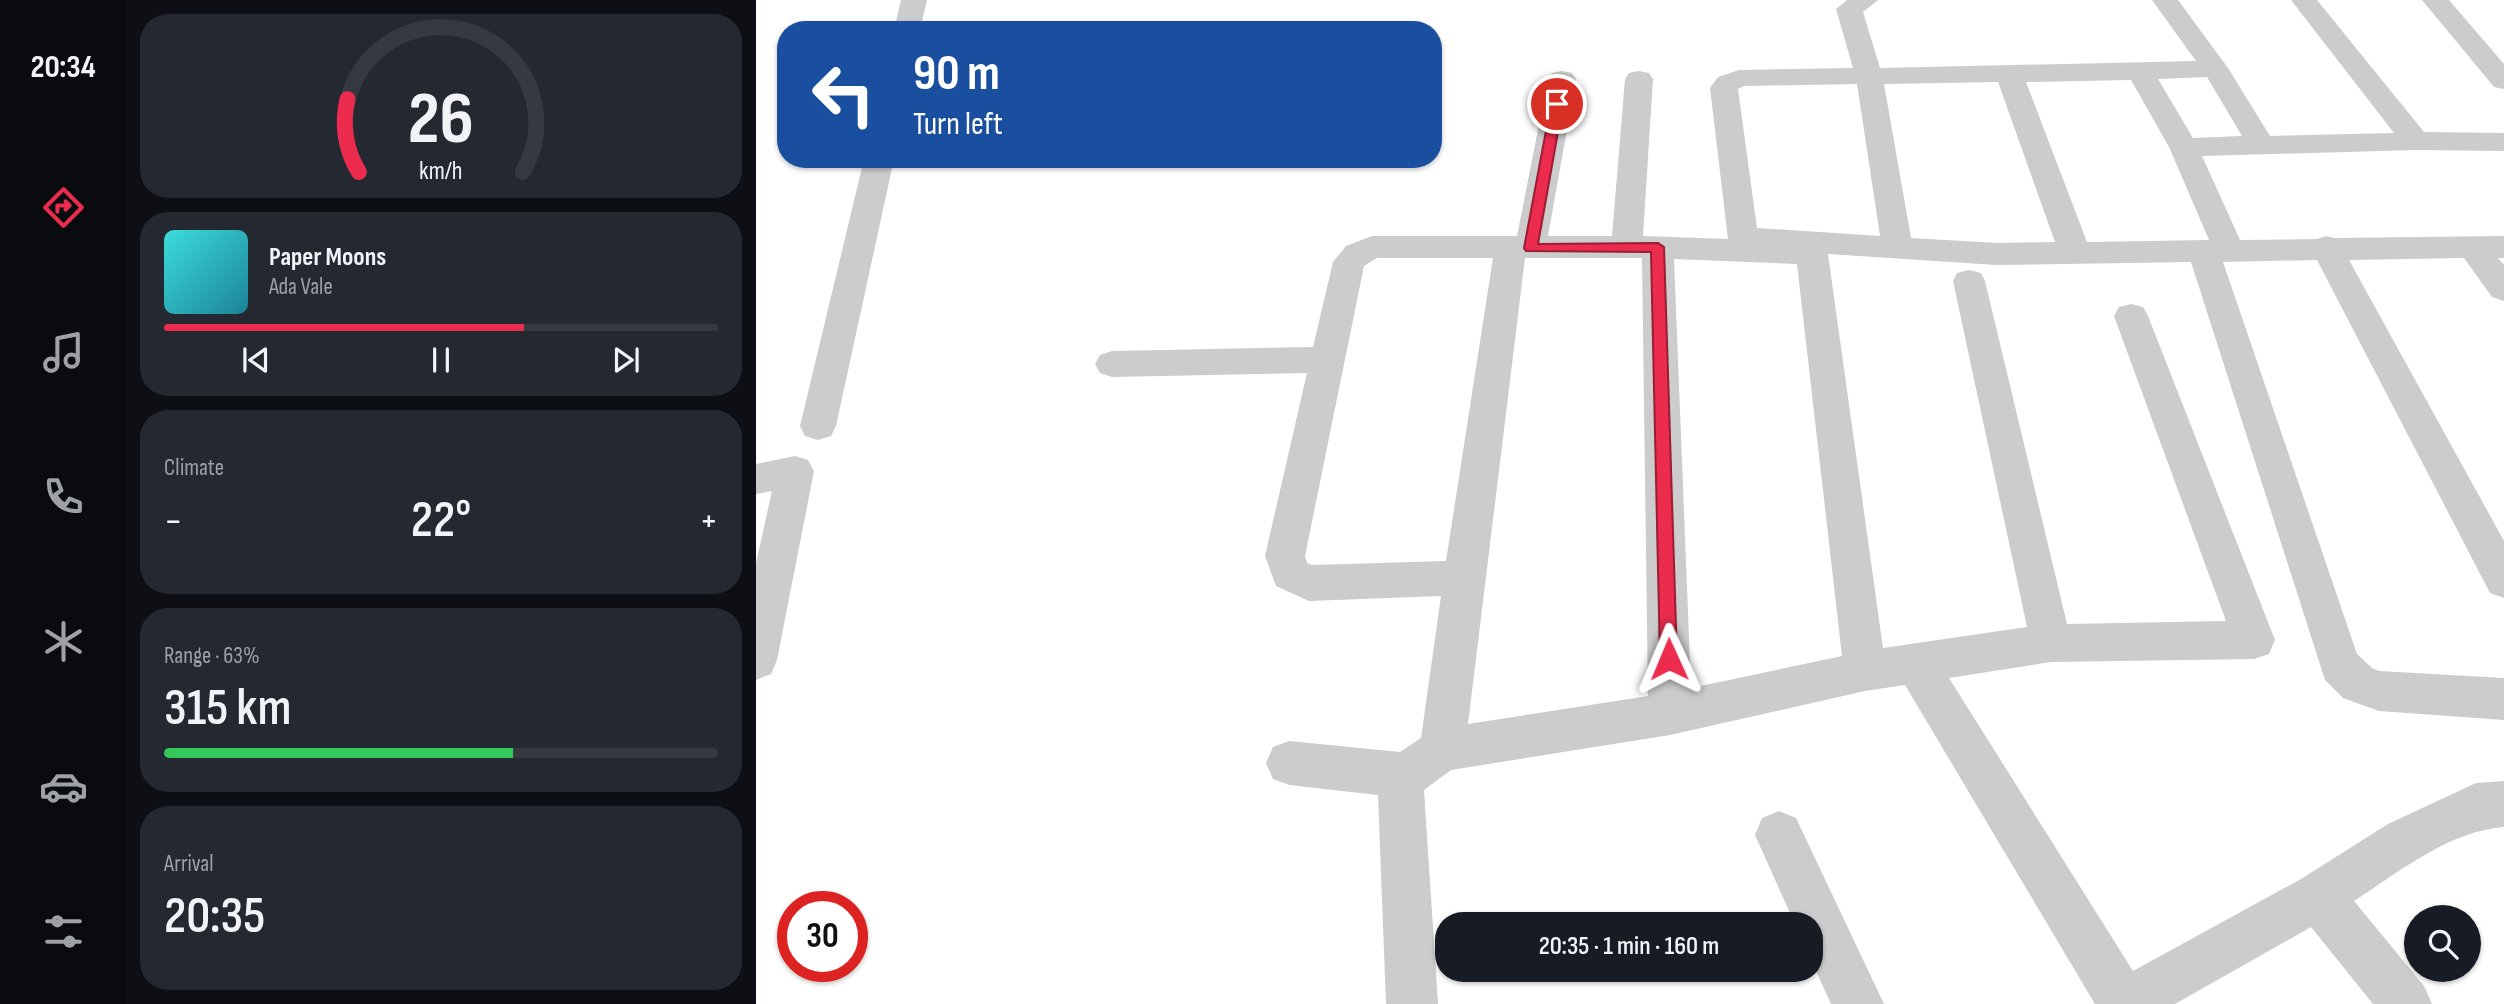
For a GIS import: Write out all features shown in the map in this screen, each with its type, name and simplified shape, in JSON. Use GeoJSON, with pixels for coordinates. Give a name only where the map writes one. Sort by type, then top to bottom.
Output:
{"type":"FeatureCollection","features":[{"type":"Feature","properties":{"kind":"street"},"geometry":{"type":"LineString","coordinates":[[909,21],[914,0]]}},
{"type":"Feature","properties":{"kind":"street"},"geometry":{"type":"LineString","coordinates":[[1865,0],[1849,9],[1868,75],[1897,246]]}},
{"type":"Feature","properties":{"kind":"street"},"geometry":{"type":"LineString","coordinates":[[2165,0],[2215,68],[2260,143]]}},
{"type":"Feature","properties":{"kind":"street"},"geometry":{"type":"LineString","coordinates":[[2304,0],[2416,141]]}},
{"type":"Feature","properties":{"kind":"street"},"geometry":{"type":"LineString","coordinates":[[2435,0],[2504,81]]}},
{"type":"Feature","properties":{"kind":"street"},"geometry":{"type":"LineString","coordinates":[[2215,68],[2140,72],[1738,78],[1728,82],[1724,88],[1743,238],[1997,254],[2326,247],[2488,247],[2504,289]]}},
{"type":"Feature","properties":{"kind":"street"},"geometry":{"type":"LineString","coordinates":[[2140,72],[2184,146],[2340,666],[2358,684],[2379,691],[2504,699]]}},
{"type":"Feature","properties":{"kind":"street"},"geometry":{"type":"LineString","coordinates":[[2009,74],[2076,253]]}},
{"type":"Feature","properties":{"kind":"street"},"geometry":{"type":"LineString","coordinates":[[1442,750],[1464,578],[1520,248],[1562,79]]}},
{"type":"Feature","properties":{"kind":"street"},"geometry":{"type":"LineString","coordinates":[[1639,79],[1642,247],[1670,714]]}},
{"type":"Feature","properties":{"kind":"street"},"geometry":{"type":"LineString","coordinates":[[2184,146],[2504,142]]}},
{"type":"Feature","properties":{"kind":"street"},"geometry":{"type":"LineString","coordinates":[[818,426],[877,168]]}},
{"type":"Feature","properties":{"kind":"street"},"geometry":{"type":"LineString","coordinates":[[1464,578],[1309,583],[1290,574],[1285,556],[1349,262],[1357,254],[1372,247],[1642,247],[1812,254],[1865,671]]}},
{"type":"Feature","properties":{"kind":"street"},"geometry":{"type":"LineString","coordinates":[[2326,247],[2504,580]]}},
{"type":"Feature","properties":{"kind":"street"},"geometry":{"type":"LineString","coordinates":[[1969,281],[2051,643]]}},
{"type":"Feature","properties":{"kind":"street"},"geometry":{"type":"LineString","coordinates":[[1412,1004],[1401,790],[1406,775],[1442,750],[1670,714],[1865,671],[2051,643],[2254,640],[2131,316]]}},
{"type":"Feature","properties":{"kind":"street"},"geometry":{"type":"LineString","coordinates":[[1112,364],[1329,360]]}},
{"type":"Feature","properties":{"kind":"street"},"geometry":{"type":"LineString","coordinates":[[756,480],[795,471],[756,660]]}},
{"type":"Feature","properties":{"kind":"street"},"geometry":{"type":"LineString","coordinates":[[1916,663],[2124,1004],[2318,896],[2406,841],[2476,806],[2504,804]]}},
{"type":"Feature","properties":{"kind":"street"},"geometry":{"type":"LineString","coordinates":[[1289,763],[1406,775]]}},
{"type":"Feature","properties":{"kind":"street"},"geometry":{"type":"LineString","coordinates":[[1779,835],[1858,1004]]}},
{"type":"Feature","properties":{"kind":"street"},"geometry":{"type":"LineString","coordinates":[[2318,896],[2406,1004]]}},
{"type":"Feature","properties":{"kind":"route"},"geometry":{"type":"LineString","coordinates":[[1557,104],[1530,248],[1658,247],[1669,659]]}}]}
